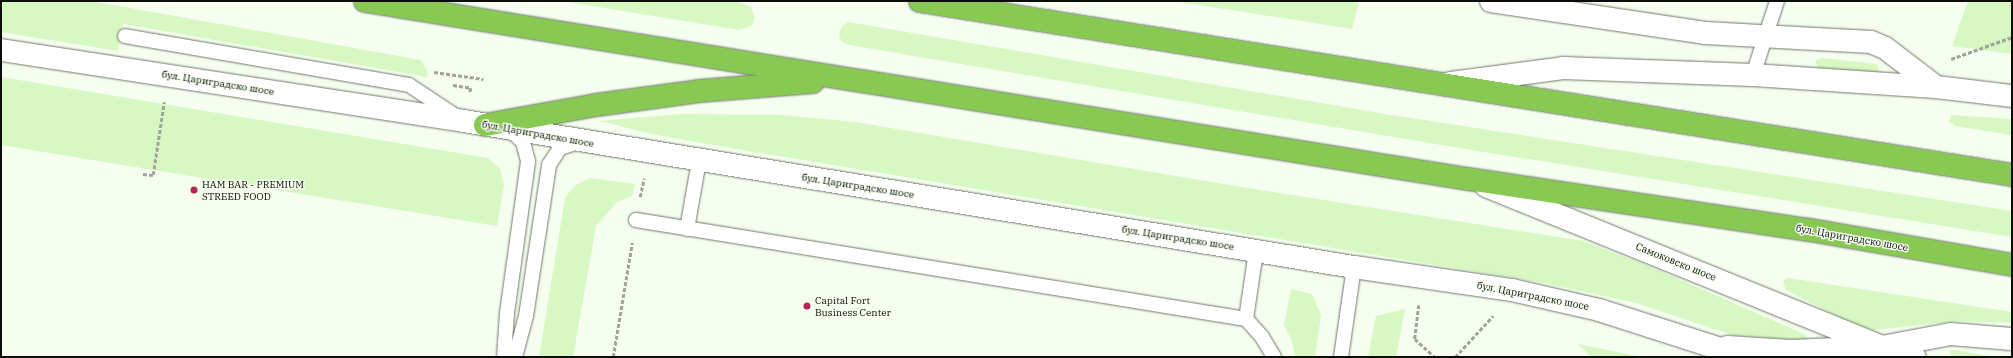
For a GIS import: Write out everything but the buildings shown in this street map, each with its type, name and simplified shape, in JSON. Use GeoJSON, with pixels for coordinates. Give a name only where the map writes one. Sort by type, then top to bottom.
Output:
{"type":"FeatureCollection","features":[{"type":"Feature","properties":{"kind":"highway","name":"бул. Цариградско шосе"},"geometry":{"type":"LineString","coordinates":[[365,1],[1468,179],[1810,230],[2012,265]]}},
{"type":"Feature","properties":{"kind":"highway"},"geometry":{"type":"LineString","coordinates":[[920,1],[988,6],[1442,85],[2012,175]]}},
{"type":"Feature","properties":{"kind":"highway"},"geometry":{"type":"LineString","coordinates":[[485,125],[596,105],[699,91],[848,79]]}},
{"type":"Feature","properties":{"kind":"street"},"geometry":{"type":"LineString","coordinates":[[962,1],[988,6]]}},
{"type":"Feature","properties":{"kind":"street"},"geometry":{"type":"LineString","coordinates":[[1491,1],[1705,33],[1871,42],[1885,48],[1936,87]]}},
{"type":"Feature","properties":{"kind":"street","name":"бул. Цариградско шосе"},"geometry":{"type":"LineString","coordinates":[[1,50],[464,121],[699,161],[1354,267],[1512,290],[1599,310],[1745,357]]}},
{"type":"Feature","properties":{"kind":"street"},"geometry":{"type":"LineString","coordinates":[[1442,85],[1563,68],[1753,76],[1936,87],[2012,96]]}},
{"type":"Feature","properties":{"kind":"street","name":"Самоковско шосе"},"geometry":{"type":"LineString","coordinates":[[1468,179],[1882,347],[1914,357]]}},
{"type":"Feature","properties":{"kind":"street"},"geometry":{"type":"LineString","coordinates":[[1882,347],[1951,334],[2012,339]]}},
{"type":"Feature","properties":{"kind":"street","name":"бул. Цариградско шосе"},"geometry":{"type":"LineString","coordinates":[[1710,346],[1791,351],[1882,347]]}},
{"type":"Feature","properties":{"kind":"lane"},"geometry":{"type":"LineString","coordinates":[[1753,76],[1777,1]]}},
{"type":"Feature","properties":{"kind":"lane"},"geometry":{"type":"LineString","coordinates":[[125,36],[409,86],[464,121]]}},
{"type":"Feature","properties":{"kind":"lane"},"geometry":{"type":"LineString","coordinates":[[504,357],[507,313],[528,161],[524,142],[506,129]]}},
{"type":"Feature","properties":{"kind":"lane"},"geometry":{"type":"LineString","coordinates":[[514,357],[526,316],[549,165],[560,148],[569,143],[580,141]]}},
{"type":"Feature","properties":{"kind":"lane"},"geometry":{"type":"LineString","coordinates":[[687,229],[699,161]]}},
{"type":"Feature","properties":{"kind":"lane"},"geometry":{"type":"LineString","coordinates":[[636,220],[1246,319],[1262,337],[1274,357]]}},
{"type":"Feature","properties":{"kind":"lane"},"geometry":{"type":"LineString","coordinates":[[1246,319],[1256,251]]}},
{"type":"Feature","properties":{"kind":"lane"},"geometry":{"type":"LineString","coordinates":[[1341,357],[1354,267]]}},
{"type":"Feature","properties":{"kind":"path"},"geometry":{"type":"LineString","coordinates":[[1936,87],[1949,60],[2012,38]]}},
{"type":"Feature","properties":{"kind":"path"},"geometry":{"type":"LineString","coordinates":[[441,72],[484,79]]}},
{"type":"Feature","properties":{"kind":"path"},"geometry":{"type":"LineString","coordinates":[[470,92],[471,88]]}},
{"type":"Feature","properties":{"kind":"path"},"geometry":{"type":"LineString","coordinates":[[143,174],[153,175],[165,98]]}},
{"type":"Feature","properties":{"kind":"path"},"geometry":{"type":"LineString","coordinates":[[613,357],[645,173]]}},
{"type":"Feature","properties":{"kind":"path"},"geometry":{"type":"LineString","coordinates":[[1419,305],[1415,339],[1435,357]]}},
{"type":"Feature","properties":{"kind":"path"},"geometry":{"type":"LineString","coordinates":[[1456,357],[1493,316]]}},
{"type":"Feature","properties":{"kind":"green space"},"geometry":{"type":"Polygon","coordinates":[[[1,1],[89,1],[108,4],[421,60],[427,70],[427,77],[123,24],[118,51],[1,32],[1,1]]]}},
{"type":"Feature","properties":{"kind":"green space"},"geometry":{"type":"Polygon","coordinates":[[[562,1],[735,1],[751,7],[755,18],[751,26],[739,30],[562,1]]]}},
{"type":"Feature","properties":{"kind":"green space"},"geometry":{"type":"Polygon","coordinates":[[[1174,1],[1350,1],[1359,3],[1352,29],[1174,1]]]}},
{"type":"Feature","properties":{"kind":"green space"},"geometry":{"type":"Polygon","coordinates":[[[1968,1],[2012,1],[2012,54],[1952,46],[1968,1]]]}},
{"type":"Feature","properties":{"kind":"green space"},"geometry":{"type":"Polygon","coordinates":[[[848,22],[1385,114],[2012,211],[2012,237],[1435,144],[849,45],[842,42],[839,35],[842,26],[848,22]]]}},
{"type":"Feature","properties":{"kind":"green space"},"geometry":{"type":"Polygon","coordinates":[[[1822,58],[1877,64],[1879,70],[1878,73],[1819,70],[1815,61],[1822,58]]]}},
{"type":"Feature","properties":{"kind":"green space"},"geometry":{"type":"Polygon","coordinates":[[[1,77],[488,158],[500,169],[504,184],[497,226],[1,145],[1,77]]]}},
{"type":"Feature","properties":{"kind":"green space"},"geometry":{"type":"Polygon","coordinates":[[[681,114],[782,115],[855,122],[1229,185],[1583,241],[1651,267],[1804,334],[1808,339],[1807,343],[1790,346],[1732,335],[1636,303],[1544,283],[748,151],[651,134],[600,121],[681,114]]]}},
{"type":"Feature","properties":{"kind":"green space"},"geometry":{"type":"Polygon","coordinates":[[[1952,115],[2012,119],[2012,135],[1955,126],[1949,121],[1952,115]]]}},
{"type":"Feature","properties":{"kind":"green space"},"geometry":{"type":"Polygon","coordinates":[[[590,178],[635,184],[632,196],[617,202],[596,226],[573,357],[539,357],[565,198],[574,186],[590,178]]]}},
{"type":"Feature","properties":{"kind":"green space"},"geometry":{"type":"Polygon","coordinates":[[[1788,278],[2012,312],[2012,323],[1959,321],[1874,330],[1853,324],[1786,290],[1783,281],[1788,278]]]}},
{"type":"Feature","properties":{"kind":"green space"},"geometry":{"type":"Polygon","coordinates":[[[1291,289],[1312,294],[1321,315],[1315,357],[1295,357],[1292,341],[1284,325],[1291,289]]]}},
{"type":"Feature","properties":{"kind":"green space"},"geometry":{"type":"Polygon","coordinates":[[[1405,309],[1396,357],[1368,357],[1376,316],[1405,309]]]}},
{"type":"Feature","properties":{"kind":"green space"},"geometry":{"type":"Polygon","coordinates":[[[1578,344],[1642,357],[1591,357],[1578,344]]]}},
{"type":"Feature","properties":{"kind":"green space"},"geometry":{"type":"Polygon","coordinates":[[[1950,350],[1955,350],[1995,357],[1951,357],[1950,350]]]}},
{"type":"Feature","properties":{"kind":"place","name":"HAM BAR - PREMIUM STREED FOOD"},"geometry":{"type":"Point","coordinates":[194,190]}},
{"type":"Feature","properties":{"kind":"place","name":"Capital Fort Business Center"},"geometry":{"type":"Point","coordinates":[807,306]}}]}
